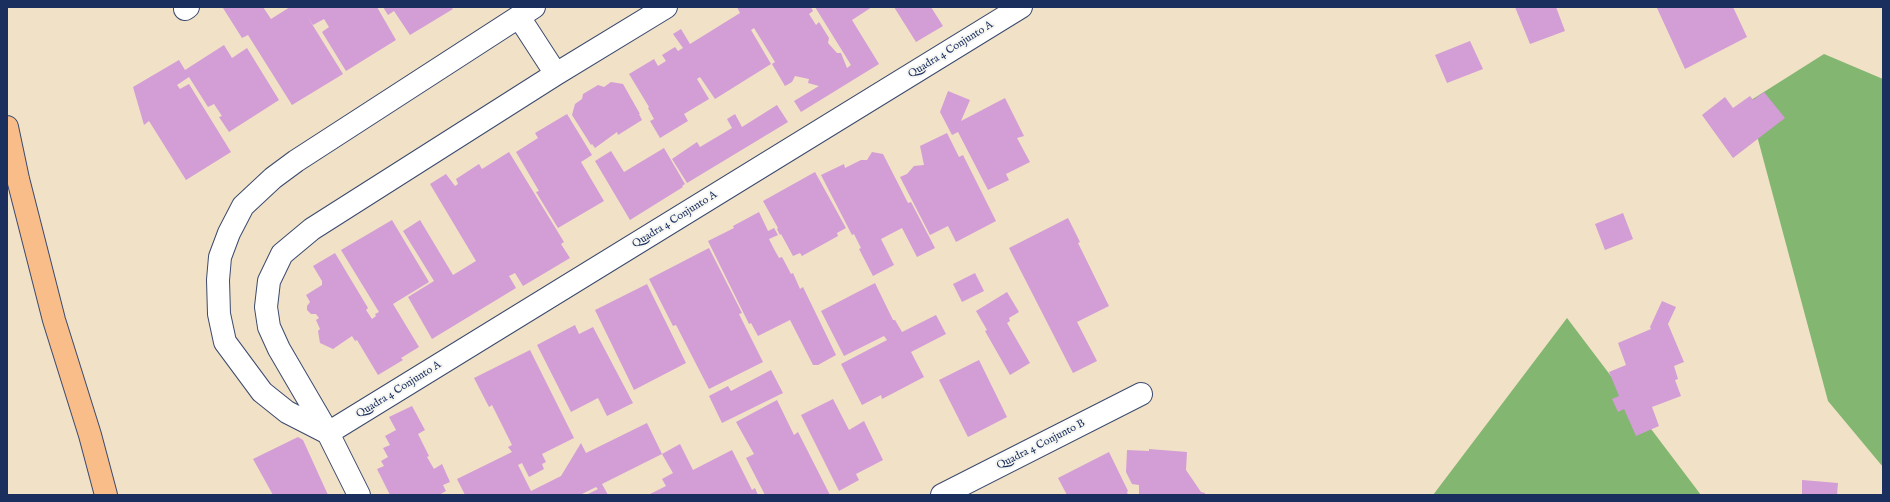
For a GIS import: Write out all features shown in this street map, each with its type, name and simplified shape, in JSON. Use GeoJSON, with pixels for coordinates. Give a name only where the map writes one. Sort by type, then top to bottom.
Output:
{"type":"FeatureCollection","features":[{"type":"Feature","properties":{"kind":"main road"},"geometry":{"type":"LineString","coordinates":[[7,127],[18,179],[54,320],[90,435],[106,495]]}},
{"type":"Feature","properties":{"kind":"main road"},"geometry":{"type":"LineString","coordinates":[[90,435],[121,495]]}},
{"type":"Feature","properties":{"kind":"street"},"geometry":{"type":"LineString","coordinates":[[359,495],[328,433],[279,348],[269,327],[266,307],[269,281],[282,254],[312,229],[556,74],[666,7]]}},
{"type":"Feature","properties":{"kind":"street","name":"Quadra 4 Conjunto A"},"geometry":{"type":"LineString","coordinates":[[328,433],[1022,7]]}},
{"type":"Feature","properties":{"kind":"street"},"geometry":{"type":"LineString","coordinates":[[328,433],[287,412],[262,392],[225,342],[219,314],[218,280],[220,257],[229,233],[243,206],[273,178],[303,157],[526,12],[556,74]]}},
{"type":"Feature","properties":{"kind":"street","name":"Quadra 4 Conjunto B"},"geometry":{"type":"LineString","coordinates":[[942,495],[1141,394]]}},
{"type":"Feature","properties":{"kind":"green space"},"geometry":{"type":"Polygon","coordinates":[[[1824,54],[1883,79],[1883,467],[1828,401],[1748,102],[1824,54]]]}},
{"type":"Feature","properties":{"kind":"green space"},"geometry":{"type":"Polygon","coordinates":[[[1567,318],[1701,495],[1433,495],[1567,318]]]}},
{"type":"Feature","properties":{"kind":"building"},"geometry":{"type":"Polygon","coordinates":[[[263,7],[271,19],[290,7],[377,7],[396,40],[346,71],[322,32],[329,27],[324,19],[313,25],[307,16],[343,74],[292,105],[248,35],[242,38],[223,8],[263,7]]]}},
{"type":"Feature","properties":{"kind":"building"},"geometry":{"type":"Polygon","coordinates":[[[383,7],[451,7],[453,9],[410,35],[394,11],[388,15],[383,7]]]}},
{"type":"Feature","properties":{"kind":"building"},"geometry":{"type":"Polygon","coordinates":[[[737,7],[811,7],[813,11],[809,14],[816,25],[819,22],[829,38],[828,43],[837,53],[841,53],[847,68],[851,65],[815,7],[872,7],[852,20],[879,64],[801,112],[794,101],[819,86],[808,83],[809,79],[795,76],[792,82],[785,86],[772,64],[775,62],[754,28],[751,30],[771,64],[715,99],[700,77],[697,79],[709,99],[684,114],[688,121],[660,138],[650,121],[654,119],[648,108],[649,107],[629,74],[654,59],[658,66],[666,61],[662,55],[675,47],[678,51],[683,48],[673,34],[681,29],[690,44],[740,13],[737,7]]]}},
{"type":"Feature","properties":{"kind":"building"},"geometry":{"type":"Polygon","coordinates":[[[894,7],[931,7],[943,26],[916,42],[894,7]]]}},
{"type":"Feature","properties":{"kind":"building"},"geometry":{"type":"Polygon","coordinates":[[[1515,7],[1556,7],[1565,31],[1530,44],[1515,7]]]}},
{"type":"Feature","properties":{"kind":"building"},"geometry":{"type":"Polygon","coordinates":[[[1733,7],[1747,37],[1685,69],[1657,8],[1733,7]]]}},
{"type":"Feature","properties":{"kind":"building"},"geometry":{"type":"Polygon","coordinates":[[[1470,41],[1483,69],[1447,83],[1435,55],[1470,41]]]}},
{"type":"Feature","properties":{"kind":"building"},"geometry":{"type":"Polygon","coordinates":[[[224,45],[232,58],[247,48],[279,100],[229,132],[219,117],[222,116],[214,104],[208,107],[189,77],[177,85],[180,89],[189,84],[231,152],[186,180],[149,121],[144,125],[133,87],[179,60],[185,70],[224,45]]]}},
{"type":"Feature","properties":{"kind":"building"},"geometry":{"type":"Polygon","coordinates":[[[611,82],[623,84],[642,120],[618,135],[617,132],[595,148],[592,144],[591,145],[572,115],[575,104],[582,99],[583,94],[598,85],[604,87],[611,82]]]}},
{"type":"Feature","properties":{"kind":"building"},"geometry":{"type":"Polygon","coordinates":[[[948,91],[970,100],[961,121],[1005,98],[1024,136],[1017,138],[1030,162],[1006,174],[1009,180],[988,190],[958,132],[952,135],[940,112],[948,91]]]}},
{"type":"Feature","properties":{"kind":"building"},"geometry":{"type":"Polygon","coordinates":[[[1764,92],[1785,118],[1733,158],[1702,115],[1725,97],[1733,108],[1750,96],[1753,100],[1764,92]]]}},
{"type":"Feature","properties":{"kind":"building"},"geometry":{"type":"Polygon","coordinates":[[[777,105],[788,122],[687,183],[672,159],[697,142],[700,147],[732,128],[727,119],[735,114],[742,127],[777,105]]]}},
{"type":"Feature","properties":{"kind":"building"},"geometry":{"type":"Polygon","coordinates":[[[567,114],[592,155],[581,162],[604,201],[558,228],[536,192],[539,191],[516,152],[538,138],[535,133],[567,114]]]}},
{"type":"Feature","properties":{"kind":"building"},"geometry":{"type":"Polygon","coordinates":[[[947,133],[959,157],[963,155],[996,221],[956,242],[948,226],[930,235],[900,177],[907,174],[914,166],[924,165],[920,146],[947,133]]]}},
{"type":"Feature","properties":{"kind":"building"},"geometry":{"type":"Polygon","coordinates":[[[664,148],[685,184],[682,186],[683,187],[630,220],[595,161],[611,151],[624,172],[664,148]]]}},
{"type":"Feature","properties":{"kind":"building"},"geometry":{"type":"Polygon","coordinates":[[[509,152],[564,242],[561,244],[570,258],[523,286],[515,273],[509,276],[516,288],[432,339],[408,297],[434,281],[403,231],[420,220],[453,275],[476,261],[430,184],[446,174],[455,186],[458,184],[456,179],[479,164],[482,169],[509,152]]]}},
{"type":"Feature","properties":{"kind":"building"},"geometry":{"type":"Polygon","coordinates":[[[872,152],[883,154],[908,203],[911,202],[935,248],[917,257],[902,228],[881,239],[894,265],[873,276],[859,249],[861,248],[854,234],[852,235],[821,175],[844,164],[845,168],[861,160],[867,160],[872,152]]]}},
{"type":"Feature","properties":{"kind":"building"},"geometry":{"type":"Polygon","coordinates":[[[815,172],[846,228],[837,233],[838,236],[802,256],[800,253],[793,256],[781,234],[780,235],[777,229],[778,228],[763,201],[815,172]]]}},
{"type":"Feature","properties":{"kind":"building"},"geometry":{"type":"Polygon","coordinates":[[[759,212],[768,231],[774,228],[778,235],[769,239],[779,258],[782,257],[791,274],[793,273],[800,289],[803,287],[836,355],[818,365],[813,365],[790,320],[758,336],[751,323],[749,324],[708,241],[734,228],[733,226],[759,212]]]}},
{"type":"Feature","properties":{"kind":"building"},"geometry":{"type":"Polygon","coordinates":[[[1623,213],[1633,239],[1605,250],[1595,224],[1623,213]]]}},
{"type":"Feature","properties":{"kind":"building"},"geometry":{"type":"Polygon","coordinates":[[[1068,218],[1080,242],[1078,243],[1109,306],[1077,322],[1097,361],[1073,373],[1009,248],[1068,218]]]}},
{"type":"Feature","properties":{"kind":"building"},"geometry":{"type":"Polygon","coordinates":[[[392,220],[429,282],[393,304],[419,347],[401,358],[403,360],[378,375],[357,340],[355,341],[352,336],[333,349],[320,343],[318,331],[320,329],[316,320],[319,318],[316,314],[311,314],[307,310],[307,306],[310,302],[306,295],[322,285],[322,281],[313,266],[335,253],[368,308],[366,310],[372,319],[376,316],[375,314],[379,312],[341,250],[392,220]]]}},
{"type":"Feature","properties":{"kind":"building"},"geometry":{"type":"Polygon","coordinates":[[[709,248],[742,313],[739,314],[763,362],[709,389],[676,325],[673,326],[649,279],[709,248]]]}},
{"type":"Feature","properties":{"kind":"building"},"geometry":{"type":"Polygon","coordinates":[[[975,273],[984,291],[962,302],[953,284],[975,273]]]}},
{"type":"Feature","properties":{"kind":"building"},"geometry":{"type":"Polygon","coordinates":[[[875,283],[893,320],[895,320],[902,332],[936,315],[946,334],[911,352],[924,377],[882,399],[881,395],[862,405],[841,364],[887,340],[884,336],[844,356],[821,311],[875,283]]]}},
{"type":"Feature","properties":{"kind":"building"},"geometry":{"type":"Polygon","coordinates":[[[647,284],[686,363],[634,390],[595,310],[647,284]]]}},
{"type":"Feature","properties":{"kind":"building"},"geometry":{"type":"Polygon","coordinates":[[[1007,292],[1019,312],[1009,318],[1010,321],[1007,323],[1030,363],[1010,375],[985,331],[987,330],[976,311],[1007,292]]]}},
{"type":"Feature","properties":{"kind":"building"},"geometry":{"type":"Polygon","coordinates":[[[1662,301],[1676,307],[1668,324],[1684,362],[1674,366],[1678,379],[1675,380],[1681,396],[1652,407],[1659,426],[1636,436],[1624,409],[1618,412],[1612,399],[1619,396],[1609,372],[1626,365],[1618,343],[1651,329],[1650,327],[1662,301]]]}},
{"type":"Feature","properties":{"kind":"building"},"geometry":{"type":"Polygon","coordinates":[[[575,325],[579,334],[593,327],[633,403],[607,416],[598,398],[571,412],[537,345],[575,325]]]}},
{"type":"Feature","properties":{"kind":"building"},"geometry":{"type":"Polygon","coordinates":[[[530,350],[574,438],[542,454],[546,462],[542,464],[544,469],[529,477],[522,463],[518,465],[531,491],[561,476],[581,443],[586,453],[647,423],[662,454],[602,484],[608,495],[586,495],[598,489],[596,487],[580,495],[465,495],[457,479],[512,452],[508,447],[512,445],[492,405],[489,407],[474,378],[530,350]]]}},
{"type":"Feature","properties":{"kind":"building"},"geometry":{"type":"Polygon","coordinates":[[[979,360],[1007,417],[968,437],[939,380],[979,360]]]}},
{"type":"Feature","properties":{"kind":"building"},"geometry":{"type":"Polygon","coordinates":[[[771,370],[783,393],[722,423],[709,396],[728,386],[731,391],[771,370]]]}},
{"type":"Feature","properties":{"kind":"building"},"geometry":{"type":"Polygon","coordinates":[[[833,399],[849,430],[864,421],[883,460],[856,474],[859,480],[839,491],[801,415],[833,399]]]}},
{"type":"Feature","properties":{"kind":"building"},"geometry":{"type":"Polygon","coordinates":[[[777,400],[794,435],[798,432],[830,495],[765,495],[746,458],[754,454],[736,422],[777,400]]]}},
{"type":"Feature","properties":{"kind":"building"},"geometry":{"type":"Polygon","coordinates":[[[412,406],[425,430],[418,434],[429,456],[427,457],[434,469],[442,464],[450,482],[443,485],[446,491],[439,495],[390,495],[377,469],[384,466],[381,461],[388,457],[383,448],[390,445],[385,436],[396,430],[389,417],[412,406]]]}},
{"type":"Feature","properties":{"kind":"building"},"geometry":{"type":"Polygon","coordinates":[[[298,437],[303,440],[328,495],[273,495],[253,459],[298,437]]]}},
{"type":"Feature","properties":{"kind":"building"},"geometry":{"type":"Polygon","coordinates":[[[680,444],[693,470],[732,450],[752,490],[755,488],[758,495],[648,495],[666,486],[662,479],[673,473],[662,454],[680,444]]]}},
{"type":"Feature","properties":{"kind":"building"},"geometry":{"type":"Polygon","coordinates":[[[1149,449],[1187,452],[1186,470],[1201,492],[1205,493],[1205,495],[1139,495],[1139,485],[1132,484],[1126,472],[1127,450],[1149,451],[1149,449]]]}},
{"type":"Feature","properties":{"kind":"building"},"geometry":{"type":"Polygon","coordinates":[[[1109,452],[1128,491],[1128,495],[1067,495],[1058,478],[1109,452]]]}},
{"type":"Feature","properties":{"kind":"building"},"geometry":{"type":"Polygon","coordinates":[[[1802,480],[1838,483],[1837,495],[1802,495],[1802,480]]]}}]}
